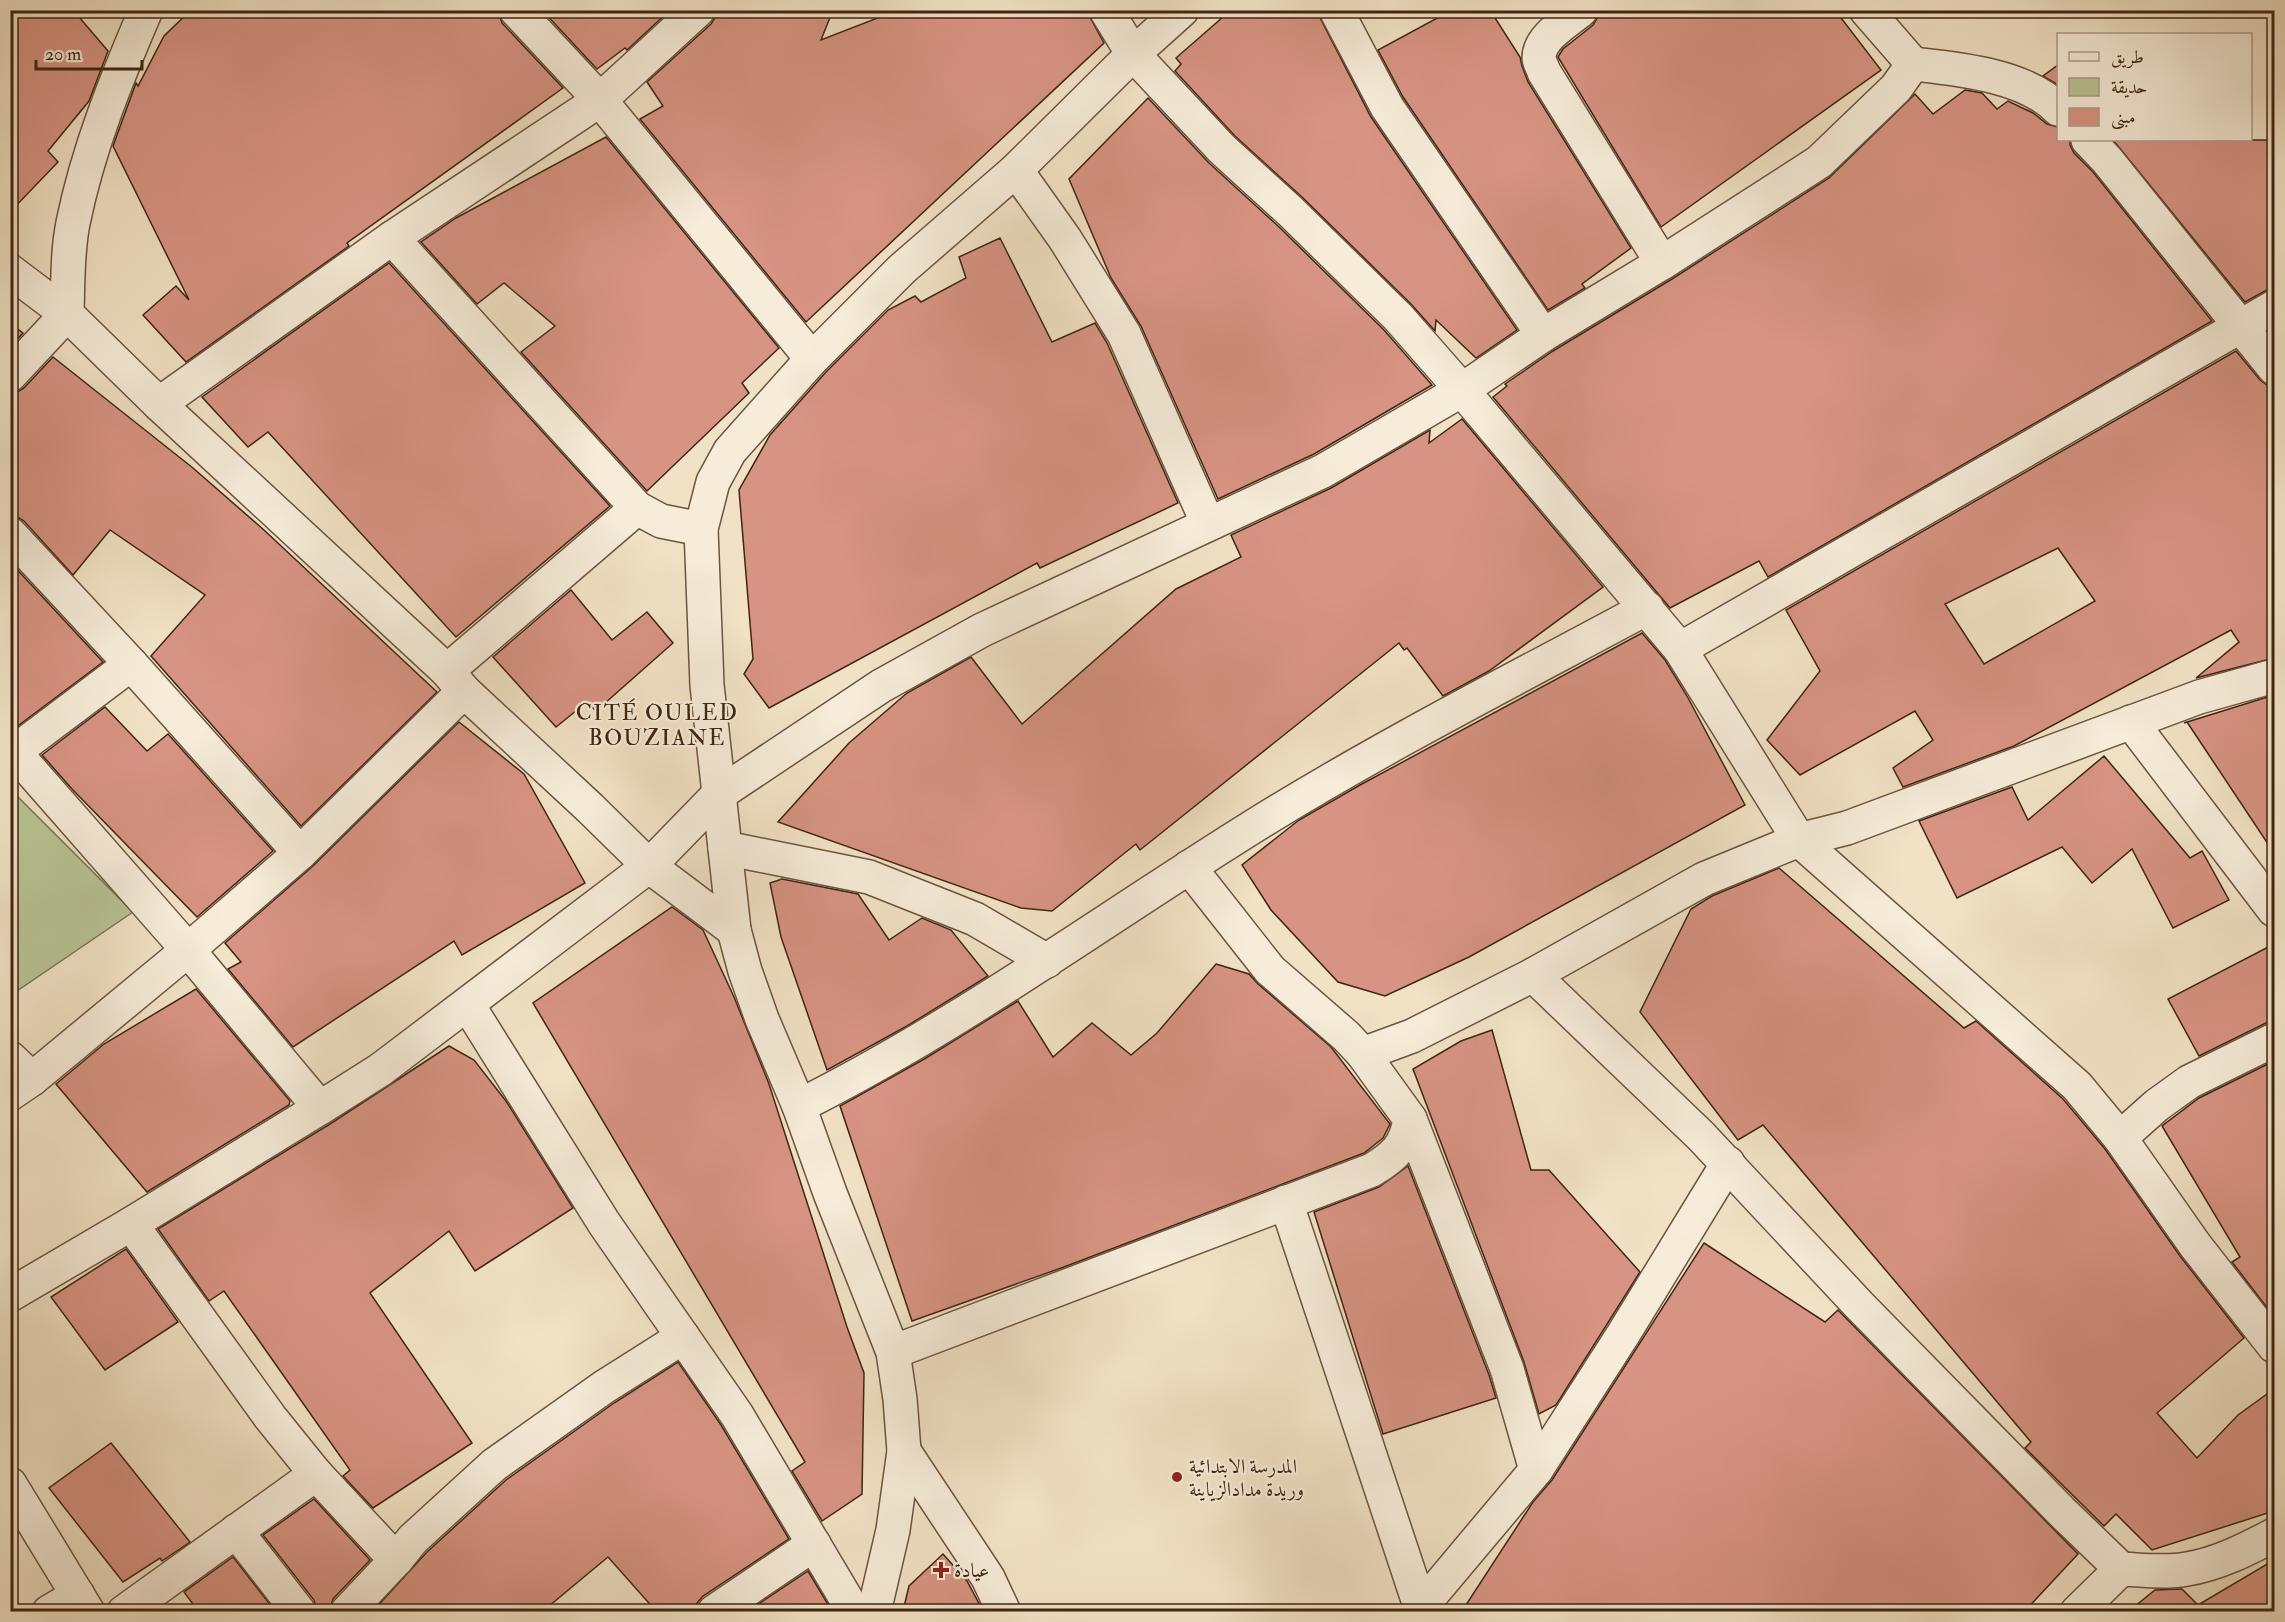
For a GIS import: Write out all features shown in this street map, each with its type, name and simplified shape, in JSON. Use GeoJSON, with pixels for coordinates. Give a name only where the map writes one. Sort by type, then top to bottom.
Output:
{"type":"FeatureCollection","features":[{"type":"Feature","properties":{"kind":"street"},"geometry":{"type":"LineString","coordinates":[[10,375],[67,314],[69,254],[73,224],[94,140],[146,10]]}},
{"type":"Feature","properties":{"kind":"street"},"geometry":{"type":"LineString","coordinates":[[516,10],[600,100],[812,359]]}},
{"type":"Feature","properties":{"kind":"street"},"geometry":{"type":"LineString","coordinates":[[159,404],[392,238],[600,100],[698,10]]}},
{"type":"Feature","properties":{"kind":"street"},"geometry":{"type":"LineString","coordinates":[[1106,10],[1133,54],[1221,149],[1290,211],[1398,317],[1647,608],[1680,649],[1799,840],[2077,1086],[2120,1138],[2196,1245],[2274,1346]]}},
{"type":"Feature","properties":{"kind":"street"},"geometry":{"type":"LineString","coordinates":[[874,1611],[893,1530],[904,1451],[893,1352],[830,1193],[800,1106],[762,1019],[745,971],[734,930],[707,685],[701,529],[713,482],[730,452],[812,359],[902,269],[1016,170],[1133,54],[1182,10]]}},
{"type":"Feature","properties":{"kind":"street"},"geometry":{"type":"LineString","coordinates":[[1335,10],[1387,107],[1543,335]]}},
{"type":"Feature","properties":{"kind":"street"},"geometry":{"type":"LineString","coordinates":[[1581,10],[1551,34],[1543,44],[1539,58],[1544,72],[1662,263]]}},
{"type":"Feature","properties":{"kind":"street"},"geometry":{"type":"LineString","coordinates":[[1866,10],[1913,64],[1968,70],[1993,77],[2023,87],[2051,102],[2057,108]]}},
{"type":"Feature","properties":{"kind":"street"},"geometry":{"type":"LineString","coordinates":[[10,1295],[131,1224],[380,1070],[649,866],[719,794],[881,686],[982,630],[1323,471],[1462,390],[1543,335],[1662,263],[1819,162],[1896,88],[1913,64]]}},
{"type":"Feature","properties":{"kind":"street"},"geometry":{"type":"LineString","coordinates":[[2089,141],[2107,160],[2274,368]]}},
{"type":"Feature","properties":{"kind":"street"},"geometry":{"type":"LineString","coordinates":[[1016,170],[1065,239],[1124,334],[1208,524]]}},
{"type":"Feature","properties":{"kind":"street"},"geometry":{"type":"LineString","coordinates":[[392,238],[637,508],[661,521],[701,529]]}},
{"type":"Feature","properties":{"kind":"street"},"geometry":{"type":"LineString","coordinates":[[10,271],[67,314],[159,404],[649,866],[734,930]]}},
{"type":"Feature","properties":{"kind":"street"},"geometry":{"type":"LineString","coordinates":[[1680,649],[2274,307]]}},
{"type":"Feature","properties":{"kind":"street"},"geometry":{"type":"LineString","coordinates":[[18,1077],[188,950],[300,853],[455,681],[637,508]]}},
{"type":"Feature","properties":{"kind":"street"},"geometry":{"type":"LineString","coordinates":[[10,534],[131,664],[300,853]]}},
{"type":"Feature","properties":{"kind":"street"},"geometry":{"type":"LineString","coordinates":[[800,1106],[859,1076],[1047,961],[1189,867],[1317,788],[1647,608]]}},
{"type":"Feature","properties":{"kind":"street"},"geometry":{"type":"LineString","coordinates":[[131,664],[12,752],[241,1011],[272,1053],[320,1108]]}},
{"type":"Feature","properties":{"kind":"street"},"geometry":{"type":"LineString","coordinates":[[1363,1054],[1412,1036],[1533,975],[1704,879],[1799,840],[1847,828],[2199,697],[2274,676]]}},
{"type":"Feature","properties":{"kind":"street"},"geometry":{"type":"LineString","coordinates":[[2131,722],[2274,910]]}},
{"type":"Feature","properties":{"kind":"street"},"geometry":{"type":"LineString","coordinates":[[725,848],[869,877],[975,919],[1047,961]]}},
{"type":"Feature","properties":{"kind":"street"},"geometry":{"type":"LineString","coordinates":[[1189,867],[1270,970],[1346,1036],[1363,1054],[1410,1119],[1507,1369],[1536,1470]]}},
{"type":"Feature","properties":{"kind":"street"},"geometry":{"type":"LineString","coordinates":[[1533,975],[1728,1163],[1859,1305],[2121,1569],[2185,1570],[2217,1561],[2274,1535]]}},
{"type":"Feature","properties":{"kind":"street"},"geometry":{"type":"LineString","coordinates":[[468,1005],[604,1223],[737,1415],[854,1611]]}},
{"type":"Feature","properties":{"kind":"street"},"geometry":{"type":"LineString","coordinates":[[2120,1138],[2157,1105],[2189,1082],[2274,1040]]}},
{"type":"Feature","properties":{"kind":"street"},"geometry":{"type":"LineString","coordinates":[[893,1352],[1372,1170],[1388,1160],[1400,1148],[1408,1136],[1410,1119]]}},
{"type":"Feature","properties":{"kind":"street"},"geometry":{"type":"LineString","coordinates":[[1421,1609],[1536,1470],[1624,1333],[1728,1163]]}},
{"type":"Feature","properties":{"kind":"street"},"geometry":{"type":"LineString","coordinates":[[1286,1202],[1421,1609]]}},
{"type":"Feature","properties":{"kind":"street"},"geometry":{"type":"LineString","coordinates":[[131,1224],[270,1417],[316,1474],[396,1560]]}},
{"type":"Feature","properties":{"kind":"street"},"geometry":{"type":"LineString","coordinates":[[347,1611],[413,1539],[495,1465],[604,1387],[683,1337]]}},
{"type":"Feature","properties":{"kind":"street"},"geometry":{"type":"LineString","coordinates":[[904,1451],[988,1578],[1004,1611]]}},
{"type":"Feature","properties":{"kind":"street"},"geometry":{"type":"LineString","coordinates":[[124,1611],[316,1474]]}},
{"type":"Feature","properties":{"kind":"street"},"geometry":{"type":"LineString","coordinates":[[10,1484],[83,1603],[49,1611]]}},
{"type":"Feature","properties":{"kind":"street"},"geometry":{"type":"LineString","coordinates":[[236,1532],[299,1611]]}},
{"type":"Feature","properties":{"kind":"street"},"geometry":{"type":"LineString","coordinates":[[714,1611],[814,1544]]}},
{"type":"Feature","properties":{"kind":"street"},"geometry":{"type":"LineString","coordinates":[[2077,1611],[2121,1569]]}},
{"type":"Feature","properties":{"kind":"green space"},"geometry":{"type":"Polygon","coordinates":[[[10,789],[133,912],[11,995],[10,995],[10,789]]]}},
{"type":"Feature","properties":{"kind":"building"},"geometry":{"type":"Polygon","coordinates":[[[10,10],[73,10],[108,51],[89,101],[48,151],[58,162],[10,212],[10,10]]]}},
{"type":"Feature","properties":{"kind":"building"},"geometry":{"type":"Polygon","coordinates":[[[191,10],[498,10],[502,23],[563,88],[347,243],[349,246],[186,362],[143,315],[176,286],[189,300],[113,146],[136,83],[138,86],[164,36],[191,10]]]}},
{"type":"Feature","properties":{"kind":"building"},"geometry":{"type":"Polygon","coordinates":[[[542,10],[670,10],[627,50],[625,48],[597,69],[542,10]]]}},
{"type":"Feature","properties":{"kind":"building"},"geometry":{"type":"Polygon","coordinates":[[[716,10],[833,10],[821,40],[898,10],[1086,10],[1104,43],[806,322],[640,119],[663,106],[647,82],[711,24],[716,16],[716,10]]]}},
{"type":"Feature","properties":{"kind":"building"},"geometry":{"type":"Polygon","coordinates":[[[1231,10],[1316,10],[1371,117],[1517,330],[1476,358],[1436,320],[1435,331],[1411,304],[1303,198],[1235,136],[1175,71],[1181,64],[1176,58],[1231,10]]]}},
{"type":"Feature","properties":{"kind":"building"},"geometry":{"type":"Polygon","coordinates":[[[1452,10],[1490,10],[1520,57],[1528,82],[1631,248],[1582,284],[1585,288],[1548,310],[1403,97],[1378,50],[1452,10]]]}},
{"type":"Feature","properties":{"kind":"building"},"geometry":{"type":"Polygon","coordinates":[[[1605,10],[1835,10],[1881,70],[1661,227],[1558,57],[1563,49],[1593,25],[1605,10]]]}},
{"type":"Feature","properties":{"kind":"building"},"geometry":{"type":"Polygon","coordinates":[[[2057,66],[2057,84],[2043,76],[2057,66]]]}},
{"type":"Feature","properties":{"kind":"building"},"geometry":{"type":"Polygon","coordinates":[[[1965,90],[1982,93],[1997,109],[2008,101],[2033,113],[2047,124],[2057,127],[2057,141],[2070,141],[2074,153],[2093,172],[2212,321],[1768,577],[1759,561],[1670,608],[1493,397],[1507,386],[1505,384],[1553,351],[1672,279],[1829,178],[1915,94],[1933,114],[1965,90]]]}},
{"type":"Feature","properties":{"kind":"building"},"geometry":{"type":"Polygon","coordinates":[[[1148,98],[1209,163],[1277,225],[1384,330],[1432,385],[1314,454],[1218,499],[1141,326],[1111,278],[1069,179],[1148,98]]]}},
{"type":"Feature","properties":{"kind":"building"},"geometry":{"type":"Polygon","coordinates":[[[606,137],[779,348],[742,383],[749,393],[647,491],[521,352],[555,326],[504,283],[477,304],[421,242],[456,218],[606,137]]]}},
{"type":"Feature","properties":{"kind":"building"},"geometry":{"type":"Polygon","coordinates":[[[2274,140],[2274,288],[2245,302],[2114,141],[2274,140]]]}},
{"type":"Feature","properties":{"kind":"building"},"geometry":{"type":"Polygon","coordinates":[[[1000,238],[1052,342],[1095,323],[1107,343],[1178,503],[1040,568],[1037,563],[769,708],[744,674],[753,659],[739,490],[770,435],[826,372],[888,310],[915,296],[921,302],[966,278],[959,257],[1000,238]]]}},
{"type":"Feature","properties":{"kind":"building"},"geometry":{"type":"Polygon","coordinates":[[[389,263],[610,506],[456,637],[268,432],[248,447],[202,397],[389,263]]]}},
{"type":"Feature","properties":{"kind":"building"},"geometry":{"type":"Polygon","coordinates":[[[10,323],[23,333],[10,347],[10,323]]]}},
{"type":"Feature","properties":{"kind":"building"},"geometry":{"type":"Polygon","coordinates":[[[2236,351],[2260,380],[2267,385],[2274,386],[2274,658],[2196,678],[2239,642],[2231,630],[2014,746],[1903,787],[1893,768],[1933,740],[1915,711],[1800,775],[1767,740],[1820,671],[1786,610],[2236,351]],[[2058,548],[1945,604],[1984,664],[2095,601],[2058,548]]]}},
{"type":"Feature","properties":{"kind":"building"},"geometry":{"type":"Polygon","coordinates":[[[53,357],[193,468],[264,530],[437,692],[301,826],[151,656],[205,595],[110,530],[73,575],[24,521],[16,516],[10,516],[10,393],[16,393],[24,388],[53,357]]]}},
{"type":"Feature","properties":{"kind":"building"},"geometry":{"type":"Polygon","coordinates":[[[1462,419],[1603,587],[1489,671],[1443,696],[1407,648],[1404,650],[1399,643],[1140,850],[1136,844],[1052,911],[1021,908],[778,822],[849,743],[907,693],[971,657],[1022,724],[1176,589],[1241,557],[1231,535],[1331,488],[1430,430],[1429,443],[1462,419]]]}},
{"type":"Feature","properties":{"kind":"building"},"geometry":{"type":"Polygon","coordinates":[[[10,562],[103,662],[15,728],[10,724],[10,562]]]}},
{"type":"Feature","properties":{"kind":"building"},"geometry":{"type":"Polygon","coordinates":[[[571,590],[612,640],[647,612],[673,643],[596,711],[587,702],[556,727],[493,657],[571,590]]]}},
{"type":"Feature","properties":{"kind":"building"},"geometry":{"type":"Polygon","coordinates":[[[1642,633],[1665,660],[1687,696],[1745,805],[1469,957],[1385,996],[1338,982],[1271,910],[1242,865],[1299,820],[1642,633]]]}},
{"type":"Feature","properties":{"kind":"building"},"geometry":{"type":"Polygon","coordinates":[[[2274,695],[2274,853],[2187,722],[2274,695]]]}},
{"type":"Feature","properties":{"kind":"building"},"geometry":{"type":"Polygon","coordinates":[[[105,707],[147,751],[168,734],[273,851],[197,917],[72,789],[42,755],[105,707]]]}},
{"type":"Feature","properties":{"kind":"building"},"geometry":{"type":"Polygon","coordinates":[[[459,722],[524,774],[585,883],[462,955],[454,941],[293,1047],[228,969],[241,962],[225,943],[313,866],[459,722]]]}},
{"type":"Feature","properties":{"kind":"building"},"geometry":{"type":"Polygon","coordinates":[[[2104,756],[2190,858],[2202,851],[2229,900],[2173,928],[2132,849],[2092,883],[2062,847],[1957,898],[1919,821],[2012,787],[2028,820],[2104,756]]]}},
{"type":"Feature","properties":{"kind":"building"},"geometry":{"type":"Polygon","coordinates":[[[1779,868],[1964,1028],[1976,1021],[2063,1099],[2105,1149],[2180,1256],[2244,1338],[2157,1413],[2197,1458],[2238,1415],[2274,1389],[2274,1511],[2152,1550],[2116,1514],[2104,1526],[2025,1448],[2031,1442],[1763,1125],[1738,1140],[1640,1012],[1691,909],[1712,896],[1779,868]]]}},
{"type":"Feature","properties":{"kind":"building"},"geometry":{"type":"Polygon","coordinates":[[[782,879],[858,894],[889,940],[922,918],[951,930],[988,976],[907,1026],[827,1070],[781,937],[770,883],[782,879]]]}},
{"type":"Feature","properties":{"kind":"building"},"geometry":{"type":"Polygon","coordinates":[[[672,907],[703,930],[734,997],[769,1084],[864,1373],[862,1494],[822,1521],[792,1471],[805,1462],[533,1003],[672,907]]]}},
{"type":"Feature","properties":{"kind":"building"},"geometry":{"type":"Polygon","coordinates":[[[2274,944],[2274,1021],[2199,1056],[2168,999],[2274,944]]]}},
{"type":"Feature","properties":{"kind":"building"},"geometry":{"type":"Polygon","coordinates":[[[1216,964],[1249,974],[1331,1047],[1390,1124],[1383,1138],[1364,1153],[1064,1267],[912,1321],[840,1106],[926,1058],[1018,1001],[1053,1057],[1092,1023],[1131,1055],[1157,1033],[1216,964]]]}},
{"type":"Feature","properties":{"kind":"building"},"geometry":{"type":"Polygon","coordinates":[[[196,989],[290,1101],[289,1105],[147,1192],[56,1084],[104,1044],[196,989]]]}},
{"type":"Feature","properties":{"kind":"building"},"geometry":{"type":"Polygon","coordinates":[[[1492,1030],[1531,1170],[1549,1170],[1640,1272],[1556,1405],[1539,1414],[1524,1362],[1413,1069],[1461,1041],[1492,1030]]]}},
{"type":"Feature","properties":{"kind":"building"},"geometry":{"type":"Polygon","coordinates":[[[449,1046],[474,1060],[506,1101],[573,1208],[475,1271],[449,1231],[370,1293],[472,1443],[373,1508],[343,1476],[350,1470],[224,1291],[209,1301],[158,1229],[330,1124],[449,1046]]]}},
{"type":"Feature","properties":{"kind":"building"},"geometry":{"type":"Polygon","coordinates":[[[2274,1061],[2274,1312],[2272,1314],[2232,1262],[2240,1257],[2162,1126],[2199,1098],[2274,1061]]]}},
{"type":"Feature","properties":{"kind":"building"},"geometry":{"type":"Polygon","coordinates":[[[1408,1166],[1496,1398],[1383,1434],[1314,1212],[1379,1187],[1408,1166]]]}},
{"type":"Feature","properties":{"kind":"building"},"geometry":{"type":"Polygon","coordinates":[[[1704,1243],[1825,1322],[1838,1310],[2078,1554],[2025,1611],[1462,1611],[1533,1502],[1552,1480],[1704,1243]]]}},
{"type":"Feature","properties":{"kind":"building"},"geometry":{"type":"Polygon","coordinates":[[[126,1249],[178,1322],[105,1370],[51,1297],[126,1249]]]}},
{"type":"Feature","properties":{"kind":"building"},"geometry":{"type":"Polygon","coordinates":[[[678,1362],[721,1425],[789,1539],[703,1596],[697,1603],[696,1611],[656,1611],[608,1557],[543,1611],[373,1611],[427,1552],[506,1480],[614,1403],[678,1362]]]}},
{"type":"Feature","properties":{"kind":"building"},"geometry":{"type":"Polygon","coordinates":[[[111,1443],[190,1542],[162,1561],[160,1558],[123,1582],[49,1488],[111,1443]]]}},
{"type":"Feature","properties":{"kind":"building"},"geometry":{"type":"Polygon","coordinates":[[[314,1499],[370,1560],[333,1599],[329,1611],[317,1611],[314,1600],[263,1535],[314,1499]]]}},
{"type":"Feature","properties":{"kind":"building","name":"عيادة"},"geometry":{"type":"Polygon","coordinates":[[[943,1554],[967,1581],[983,1611],[903,1611],[909,1586],[943,1554]]]}},
{"type":"Feature","properties":{"kind":"building"},"geometry":{"type":"Polygon","coordinates":[[[233,1557],[275,1611],[198,1611],[184,1592],[233,1557]]]}},
{"type":"Feature","properties":{"kind":"building"},"geometry":{"type":"Polygon","coordinates":[[[2274,1560],[2274,1611],[2129,1611],[2155,1590],[2182,1589],[2198,1605],[2274,1560]]]}},
{"type":"Feature","properties":{"kind":"building"},"geometry":{"type":"Polygon","coordinates":[[[808,1571],[832,1611],[748,1611],[808,1571]]]}},
{"type":"Feature","properties":{"kind":"place","name":"المدرسة الابتدائية وريدة مدادالزياينة"},"geometry":{"type":"Point","coordinates":[1177,1477]}},
{"type":"Feature","properties":{"kind":"place","name":"عيادة"},"geometry":{"type":"Point","coordinates":[941,1570]}},
{"type":"Feature","properties":{"kind":"district","name":"CITÉ OULED BOUZIANE"},"geometry":{"type":"Point","coordinates":[657,724]}}]}
